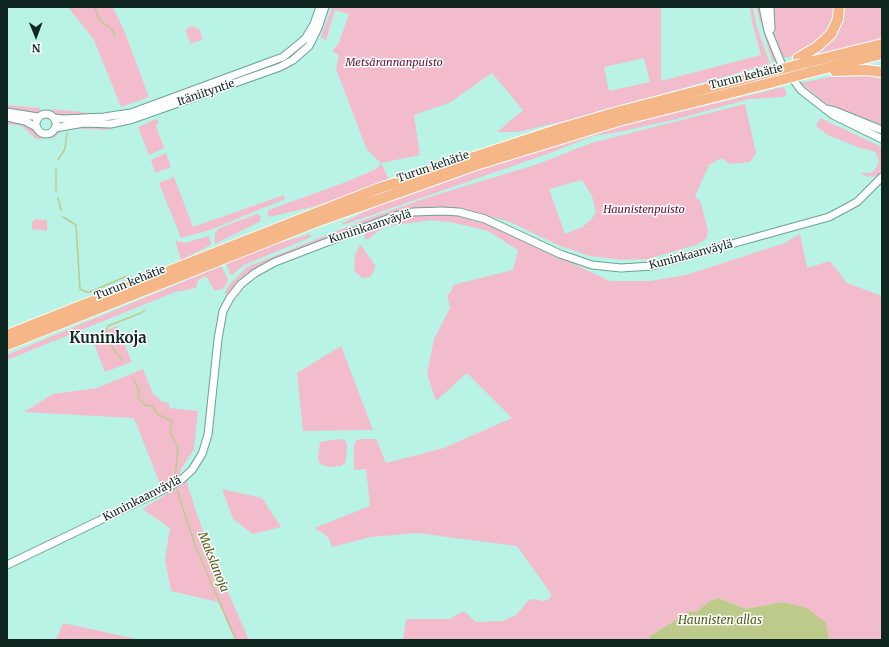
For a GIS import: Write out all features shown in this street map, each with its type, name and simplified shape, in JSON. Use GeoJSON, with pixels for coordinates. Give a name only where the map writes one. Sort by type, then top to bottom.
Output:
{"type":"FeatureCollection","features":[{"type":"Feature","properties":{"kind":"highway"},"geometry":{"type":"LineString","coordinates":[[800,61],[831,34],[838,19],[840,7]]}},
{"type":"Feature","properties":{"kind":"highway","name":"Turun kehätie"},"geometry":{"type":"LineString","coordinates":[[8,343],[30,326],[362,195],[465,159],[617,112],[766,74],[800,61],[882,44]]}},
{"type":"Feature","properties":{"kind":"highway","name":"Turun kehätie"},"geometry":{"type":"LineString","coordinates":[[8,343],[310,225],[476,165],[619,121],[882,54]]}},
{"type":"Feature","properties":{"kind":"highway"},"geometry":{"type":"LineString","coordinates":[[807,73],[851,70],[882,72]]}},
{"type":"Feature","properties":{"kind":"highway"},"geometry":{"type":"LineString","coordinates":[[7,331],[30,326]]}},
{"type":"Feature","properties":{"kind":"street","name":"Itäniityntie"},"geometry":{"type":"LineString","coordinates":[[54,118],[104,118],[131,113],[283,57],[305,39],[314,24],[320,7]]}},
{"type":"Feature","properties":{"kind":"street","name":"Itäniityntie"},"geometry":{"type":"LineString","coordinates":[[55,128],[84,123],[111,124],[133,119],[280,67],[294,60],[309,46],[318,28],[325,7]]}},
{"type":"Feature","properties":{"kind":"street"},"geometry":{"type":"LineString","coordinates":[[764,7],[771,39],[781,63],[801,90],[833,115],[882,139]]}},
{"type":"Feature","properties":{"kind":"street"},"geometry":{"type":"LineString","coordinates":[[770,7],[771,39]]}},
{"type":"Feature","properties":{"kind":"street"},"geometry":{"type":"LineString","coordinates":[[824,108],[882,130]]}},
{"type":"Feature","properties":{"kind":"street"},"geometry":{"type":"LineString","coordinates":[[7,112],[38,117],[48,114],[54,118],[56,123],[55,128],[50,133],[45,134],[25,121],[7,117]]}},
{"type":"Feature","properties":{"kind":"street"},"geometry":{"type":"LineString","coordinates":[[36,127],[38,117]]}},
{"type":"Feature","properties":{"kind":"street","name":"Kuninkaanväylä"},"geometry":{"type":"LineString","coordinates":[[7,565],[169,487],[182,479],[192,470],[202,454],[208,435],[218,339],[224,311],[230,298],[240,284],[254,272],[275,262],[395,216],[413,212],[442,211],[459,212],[485,219],[560,254],[592,265],[621,268],[652,266],[828,217],[856,202],[882,177]]}},
{"type":"Feature","properties":{"kind":"green space"},"geometry":{"type":"Polygon","coordinates":[[[68,7],[113,7],[124,30],[149,97],[121,107],[94,40],[68,7]]]}},
{"type":"Feature","properties":{"kind":"green space","name":"Metsärannanpuisto"},"geometry":{"type":"Polygon","coordinates":[[[332,7],[661,7],[661,81],[761,55],[752,22],[750,7],[753,7],[756,24],[770,64],[569,120],[518,132],[497,132],[523,110],[492,73],[449,103],[414,115],[420,155],[381,163],[367,150],[336,69],[339,55],[332,51],[339,43],[349,14],[335,10],[326,40],[321,37],[332,7]],[[644,58],[604,67],[609,91],[650,82],[644,58]]]}},
{"type":"Feature","properties":{"kind":"green space"},"geometry":{"type":"Polygon","coordinates":[[[756,7],[760,7],[777,60],[773,62],[769,51],[756,7]]]}},
{"type":"Feature","properties":{"kind":"green space"},"geometry":{"type":"Polygon","coordinates":[[[772,7],[837,7],[836,16],[823,38],[797,55],[784,58],[775,39],[772,7]]]}},
{"type":"Feature","properties":{"kind":"green space"},"geometry":{"type":"Polygon","coordinates":[[[842,7],[882,7],[882,39],[809,58],[842,7]]]}},
{"type":"Feature","properties":{"kind":"green space"},"geometry":{"type":"Polygon","coordinates":[[[192,26],[199,29],[203,39],[191,44],[185,30],[192,26]]]}},
{"type":"Feature","properties":{"kind":"green space"},"geometry":{"type":"Polygon","coordinates":[[[315,41],[316,42],[308,53],[289,68],[239,86],[238,85],[284,68],[315,41]]]}},
{"type":"Feature","properties":{"kind":"green space"},"geometry":{"type":"Polygon","coordinates":[[[849,73],[882,75],[882,127],[825,103],[801,83],[849,73]]]}},
{"type":"Feature","properties":{"kind":"green space"},"geometry":{"type":"Polygon","coordinates":[[[784,87],[787,94],[784,97],[749,99],[677,119],[619,132],[593,136],[550,153],[343,225],[342,223],[375,207],[496,164],[563,143],[624,125],[784,87]]]}},
{"type":"Feature","properties":{"kind":"green space","name":"Haunistenpuisto"},"geometry":{"type":"Polygon","coordinates":[[[745,104],[756,153],[750,162],[730,164],[722,158],[709,165],[695,196],[701,203],[708,231],[707,238],[696,245],[648,259],[622,260],[590,256],[560,246],[510,222],[464,209],[415,209],[402,211],[357,227],[355,223],[426,198],[538,164],[591,143],[745,104]],[[582,180],[549,189],[565,234],[582,227],[591,220],[596,212],[592,196],[582,180]]]}},
{"type":"Feature","properties":{"kind":"green space"},"geometry":{"type":"Polygon","coordinates":[[[7,105],[40,108],[40,110],[38,113],[31,114],[7,108],[7,105]]]}},
{"type":"Feature","properties":{"kind":"green space"},"geometry":{"type":"Polygon","coordinates":[[[51,109],[92,113],[110,113],[127,109],[128,111],[120,113],[57,116],[51,109]]]}},
{"type":"Feature","properties":{"kind":"green space"},"geometry":{"type":"Polygon","coordinates":[[[820,118],[882,147],[882,170],[878,176],[870,177],[861,174],[872,173],[876,168],[879,162],[876,153],[828,135],[816,126],[820,118]]]}},
{"type":"Feature","properties":{"kind":"green space"},"geometry":{"type":"Polygon","coordinates":[[[156,119],[159,122],[156,126],[164,148],[149,155],[138,127],[156,119]]]}},
{"type":"Feature","properties":{"kind":"green space"},"geometry":{"type":"Polygon","coordinates":[[[7,120],[20,121],[34,129],[42,140],[36,139],[22,126],[7,124],[7,120]]]}},
{"type":"Feature","properties":{"kind":"green space"},"geometry":{"type":"Polygon","coordinates":[[[68,126],[109,127],[111,130],[64,128],[52,140],[53,135],[59,128],[68,126]]]}},
{"type":"Feature","properties":{"kind":"green space"},"geometry":{"type":"Polygon","coordinates":[[[166,153],[171,167],[155,173],[151,160],[166,153]]]}},
{"type":"Feature","properties":{"kind":"green space"},"geometry":{"type":"Polygon","coordinates":[[[381,163],[389,180],[316,206],[269,217],[267,212],[271,209],[346,182],[376,169],[381,163]]]}},
{"type":"Feature","properties":{"kind":"green space"},"geometry":{"type":"Polygon","coordinates":[[[174,177],[193,227],[284,195],[285,199],[210,230],[181,238],[159,183],[174,177]]]}},
{"type":"Feature","properties":{"kind":"green space"},"geometry":{"type":"Polygon","coordinates":[[[257,214],[260,215],[261,221],[215,244],[215,233],[220,228],[257,214]]]}},
{"type":"Feature","properties":{"kind":"green space"},"geometry":{"type":"Polygon","coordinates":[[[408,215],[459,215],[493,226],[610,281],[650,281],[686,275],[785,243],[800,234],[807,268],[830,261],[847,283],[882,296],[882,640],[823,640],[829,638],[782,602],[746,609],[718,598],[710,601],[696,612],[689,612],[650,636],[649,640],[403,640],[406,619],[450,619],[461,612],[465,612],[476,622],[503,621],[516,615],[529,600],[534,599],[543,601],[548,600],[551,596],[550,592],[517,546],[417,533],[371,537],[332,547],[328,537],[315,528],[370,506],[366,469],[354,470],[354,445],[356,441],[360,439],[376,439],[386,463],[444,448],[512,418],[467,373],[436,401],[427,374],[434,339],[450,308],[447,295],[451,292],[453,285],[513,270],[518,250],[488,231],[455,223],[431,220],[389,226],[379,230],[369,239],[365,239],[364,236],[369,229],[383,223],[408,215]]]}},
{"type":"Feature","properties":{"kind":"green space"},"geometry":{"type":"Polygon","coordinates":[[[36,219],[47,220],[47,231],[32,229],[32,222],[36,219]]]}},
{"type":"Feature","properties":{"kind":"green space"},"geometry":{"type":"Polygon","coordinates":[[[352,225],[355,227],[261,265],[242,278],[227,295],[225,293],[229,285],[247,267],[352,225]]]}},
{"type":"Feature","properties":{"kind":"green space"},"geometry":{"type":"Polygon","coordinates":[[[311,234],[311,237],[244,265],[232,275],[230,274],[226,263],[267,246],[311,234]]]}},
{"type":"Feature","properties":{"kind":"green space"},"geometry":{"type":"Polygon","coordinates":[[[209,236],[211,245],[181,260],[175,239],[184,243],[209,236]]]}},
{"type":"Feature","properties":{"kind":"green space"},"geometry":{"type":"Polygon","coordinates":[[[360,244],[375,265],[375,269],[370,277],[363,278],[354,270],[355,255],[360,244]]]}},
{"type":"Feature","properties":{"kind":"green space"},"geometry":{"type":"Polygon","coordinates":[[[221,266],[228,279],[226,285],[222,289],[215,291],[206,276],[198,280],[196,288],[175,292],[7,360],[7,355],[221,266]]]}},
{"type":"Feature","properties":{"kind":"green space"},"geometry":{"type":"Polygon","coordinates":[[[117,326],[132,362],[105,372],[91,336],[117,326]]]}},
{"type":"Feature","properties":{"kind":"green space"},"geometry":{"type":"Polygon","coordinates":[[[341,346],[373,430],[303,431],[297,373],[341,346]]]}},
{"type":"Feature","properties":{"kind":"green space"},"geometry":{"type":"Polygon","coordinates":[[[143,369],[153,394],[163,402],[169,403],[169,408],[198,411],[194,449],[181,469],[180,477],[160,484],[134,418],[24,412],[53,394],[97,388],[143,369]]]}},
{"type":"Feature","properties":{"kind":"green space"},"geometry":{"type":"Polygon","coordinates":[[[339,439],[345,440],[347,445],[346,462],[341,466],[327,467],[320,464],[318,459],[320,442],[339,439]]]}},
{"type":"Feature","properties":{"kind":"green space"},"geometry":{"type":"Polygon","coordinates":[[[188,481],[188,487],[209,549],[249,640],[235,640],[218,602],[171,591],[165,560],[170,528],[142,509],[188,481]]]}},
{"type":"Feature","properties":{"kind":"green space"},"geometry":{"type":"Polygon","coordinates":[[[222,489],[262,498],[281,527],[253,534],[233,519],[222,489]]]}},
{"type":"Feature","properties":{"kind":"green space"},"geometry":{"type":"Polygon","coordinates":[[[63,623],[137,639],[56,640],[63,623]]]}},
{"type":"Feature","properties":{"kind":"water","name":"Haunisten allas"},"geometry":{"type":"Polygon","coordinates":[[[718,598],[746,609],[782,602],[807,608],[826,623],[829,638],[823,640],[649,640],[650,636],[689,612],[696,612],[710,601],[718,598]]]}},
{"type":"Feature","properties":{"kind":"waterway","name":"Makslanoja"},"geometry":{"type":"LineString","coordinates":[[95,7],[99,19],[113,31],[115,37]]}},
{"type":"Feature","properties":{"kind":"waterway","name":"Makslanoja"},"geometry":{"type":"LineString","coordinates":[[58,160],[65,149],[67,133]]}},
{"type":"Feature","properties":{"kind":"waterway","name":"Makslanoja"},"geometry":{"type":"LineString","coordinates":[[56,169],[56,191]]}},
{"type":"Feature","properties":{"kind":"waterway","name":"Makslanoja"},"geometry":{"type":"LineString","coordinates":[[58,198],[61,210]]}},
{"type":"Feature","properties":{"kind":"waterway","name":"Makslanoja"},"geometry":{"type":"LineString","coordinates":[[63,217],[76,225],[80,289],[90,292],[127,276]]}},
{"type":"Feature","properties":{"kind":"waterway","name":"Makslanoja"},"geometry":{"type":"LineString","coordinates":[[123,361],[104,337],[108,326],[145,310]]}},
{"type":"Feature","properties":{"kind":"waterway","name":"Makslanoja"},"geometry":{"type":"LineString","coordinates":[[133,378],[139,391],[138,398],[145,405],[153,406],[157,414],[172,421],[170,433],[178,447],[175,478]]}},
{"type":"Feature","properties":{"kind":"waterway","name":"Makslanoja"},"geometry":{"type":"LineString","coordinates":[[177,490],[195,545],[236,640]]}},
{"type":"Feature","properties":{"kind":"district","name":"Kuninkoja"},"geometry":{"type":"Point","coordinates":[108,339]}}]}
